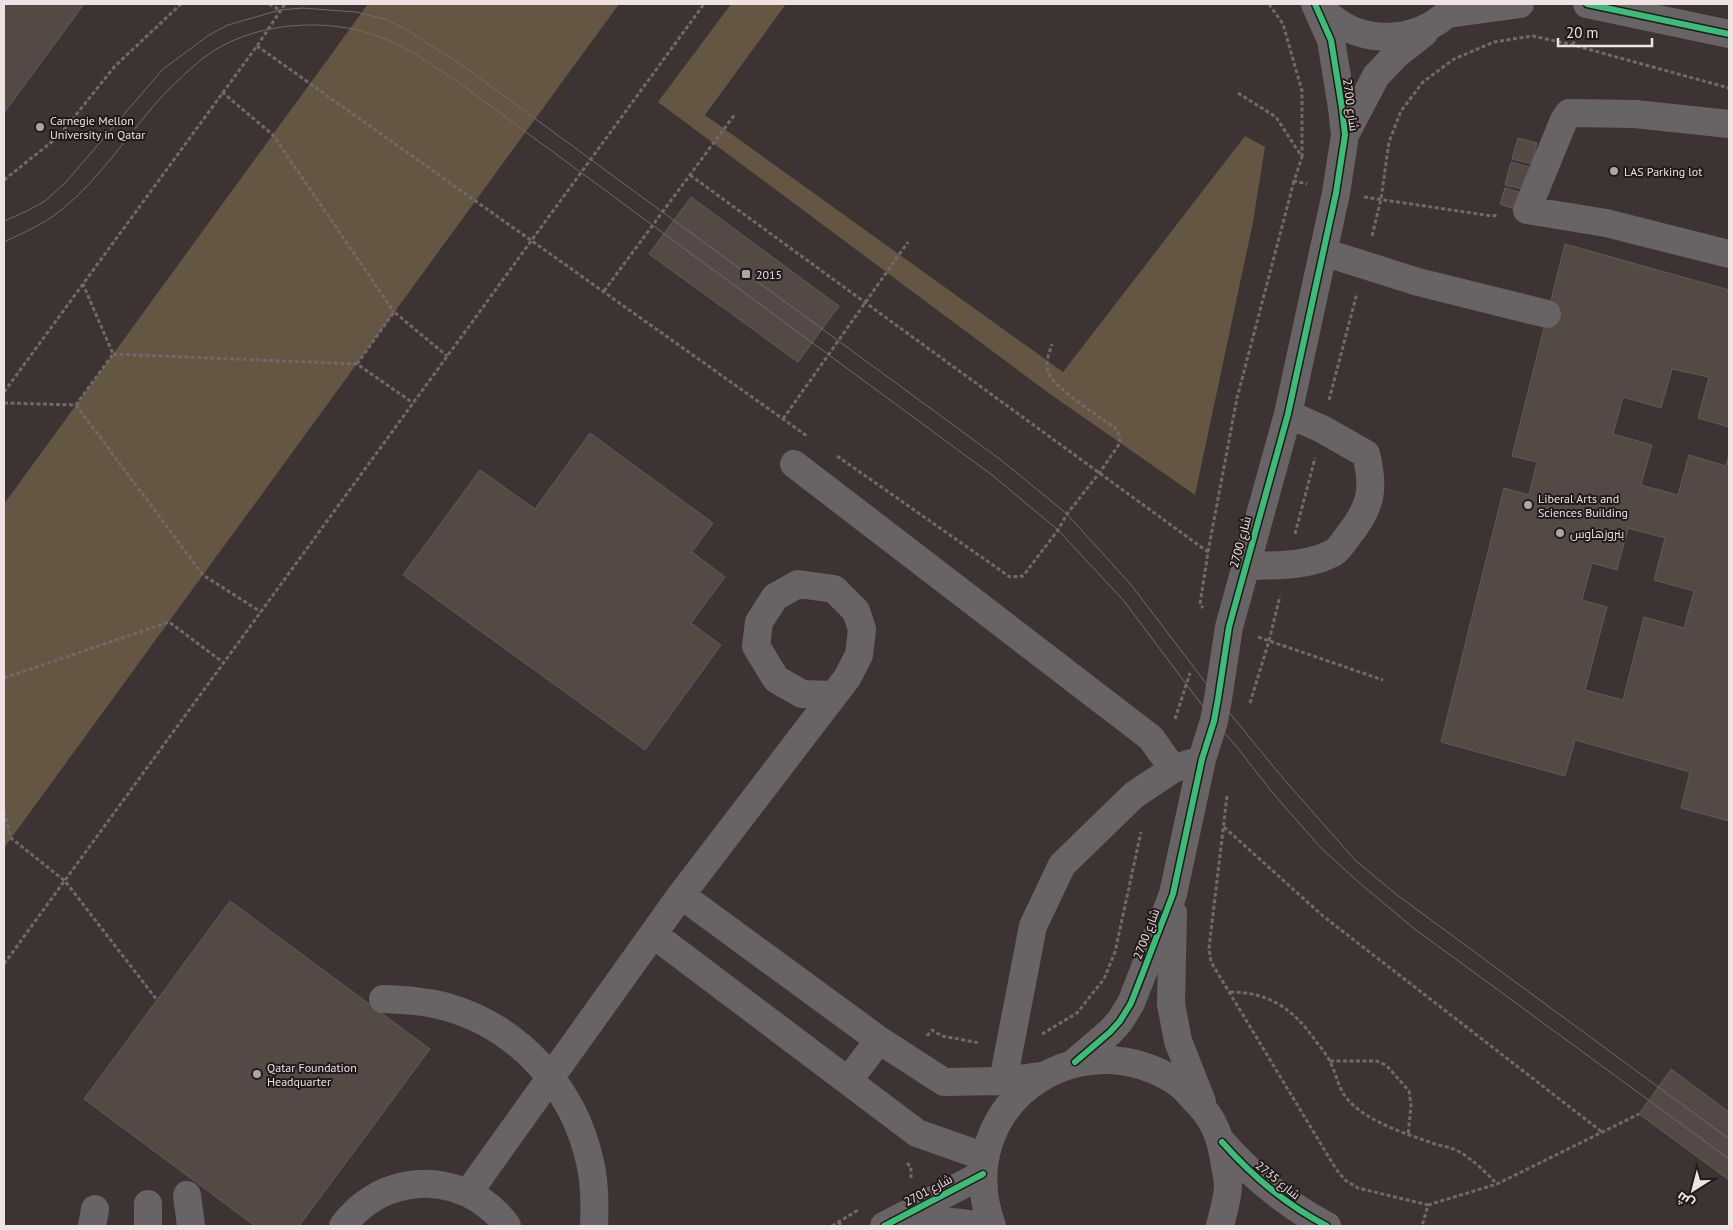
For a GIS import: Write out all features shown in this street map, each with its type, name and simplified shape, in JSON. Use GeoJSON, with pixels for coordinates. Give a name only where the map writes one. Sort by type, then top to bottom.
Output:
{"type":"FeatureCollection","features":[{"type":"Feature","properties":{"kind":"street"},"geometry":{"type":"LineString","coordinates":[[1317,4],[1332,18],[1356,32],[1383,38],[1411,35],[1447,14],[1520,4]]}},
{"type":"Feature","properties":{"kind":"street","name":"شارع 2700"},"geometry":{"type":"LineString","coordinates":[[1076,1062],[1104,1038],[1120,1021],[1131,1002],[1173,894],[1202,759],[1215,714],[1229,627],[1288,414],[1336,193],[1345,135],[1331,40],[1317,4]]}},
{"type":"Feature","properties":{"kind":"street"},"geometry":{"type":"LineString","coordinates":[[1587,4],[1729,34]]}},
{"type":"Feature","properties":{"kind":"street","name":"شارع 2700"},"geometry":{"type":"LineString","coordinates":[[1345,135],[1376,76],[1396,55],[1447,14]]}},
{"type":"Feature","properties":{"kind":"street"},"geometry":{"type":"LineString","coordinates":[[1729,124],[1635,114],[1569,113],[1564,120],[1527,210],[1606,224],[1729,254]]}},
{"type":"Feature","properties":{"kind":"street"},"geometry":{"type":"LineString","coordinates":[[1323,252],[1418,282],[1547,314]]}},
{"type":"Feature","properties":{"kind":"street"},"geometry":{"type":"LineString","coordinates":[[1246,566],[1296,565],[1334,553],[1360,521],[1369,500],[1371,473],[1366,454],[1322,429],[1288,414]]}},
{"type":"Feature","properties":{"kind":"street"},"geometry":{"type":"LineString","coordinates":[[794,464],[1134,724],[1151,738],[1168,762]]}},
{"type":"Feature","properties":{"kind":"street"},"geometry":{"type":"LineString","coordinates":[[468,1193],[653,934],[833,695]]}},
{"type":"Feature","properties":{"kind":"street"},"geometry":{"type":"LineString","coordinates":[[1003,1081],[1009,1042],[1033,926],[1062,866],[1168,762],[1202,759]]}},
{"type":"Feature","properties":{"kind":"street","name":"شارع 2700"},"geometry":{"type":"LineString","coordinates":[[1173,894],[1171,1004],[1178,1041],[1205,1110]]}},
{"type":"Feature","properties":{"kind":"street"},"geometry":{"type":"LineString","coordinates":[[681,896],[879,1040],[944,1082],[1003,1081],[1042,1076],[1076,1062],[1112,1059],[1147,1066],[1179,1084],[1205,1110],[1222,1142],[1228,1186],[1220,1226]]}},
{"type":"Feature","properties":{"kind":"street"},"geometry":{"type":"LineString","coordinates":[[653,934],[916,1133],[984,1165]]}},
{"type":"Feature","properties":{"kind":"street"},"geometry":{"type":"LineString","coordinates":[[383,999],[416,1001],[447,1007],[477,1018],[505,1034],[529,1053],[551,1077],[569,1103],[582,1132],[591,1163],[595,1194],[594,1226]]}},
{"type":"Feature","properties":{"kind":"street"},"geometry":{"type":"LineString","coordinates":[[848,1081],[879,1040]]}},
{"type":"Feature","properties":{"kind":"street"},"geometry":{"type":"LineString","coordinates":[[992,1226],[985,1207],[984,1165],[996,1125],[1016,1097],[1042,1076]]}},
{"type":"Feature","properties":{"kind":"street","name":"شارع 2735"},"geometry":{"type":"LineString","coordinates":[[1222,1142],[1261,1182],[1305,1215],[1327,1226]]}},
{"type":"Feature","properties":{"kind":"street","name":"شارع 2701"},"geometry":{"type":"LineString","coordinates":[[886,1225],[984,1165]]}},
{"type":"Feature","properties":{"kind":"street"},"geometry":{"type":"LineString","coordinates":[[343,1226],[359,1208],[378,1195],[395,1188],[413,1184],[432,1183],[451,1186],[468,1193],[488,1206],[508,1226]]}},
{"type":"Feature","properties":{"kind":"street"},"geometry":{"type":"LineString","coordinates":[[187,1195],[192,1226]]}},
{"type":"Feature","properties":{"kind":"street","name":"شارع 2701"},"geometry":{"type":"LineString","coordinates":[[886,1225],[931,1220],[962,1222],[976,1226]]}},
{"type":"Feature","properties":{"kind":"path"},"geometry":{"type":"LineString","coordinates":[[4,180],[60,136],[115,66],[181,4]]}},
{"type":"Feature","properties":{"kind":"path"},"geometry":{"type":"LineString","coordinates":[[269,4],[280,10]]}},
{"type":"Feature","properties":{"kind":"path"},"geometry":{"type":"LineString","coordinates":[[4,392],[257,46],[285,4]]}},
{"type":"Feature","properties":{"kind":"path"},"geometry":{"type":"LineString","coordinates":[[4,964],[704,4]]}},
{"type":"Feature","properties":{"kind":"path"},"geometry":{"type":"LineString","coordinates":[[1269,4],[1283,24],[1302,91],[1302,157],[1237,398],[1200,604],[1207,615],[1229,627],[1383,680]]}},
{"type":"Feature","properties":{"kind":"path"},"geometry":{"type":"LineString","coordinates":[[257,46],[807,436]]}},
{"type":"Feature","properties":{"kind":"path"},"geometry":{"type":"LineString","coordinates":[[222,92],[273,135],[394,312],[447,356]]}},
{"type":"Feature","properties":{"kind":"path"},"geometry":{"type":"LineString","coordinates":[[1238,93],[1276,117],[1302,157]]}},
{"type":"Feature","properties":{"kind":"path"},"geometry":{"type":"LineString","coordinates":[[604,291],[736,114]]}},
{"type":"Feature","properties":{"kind":"path"},"geometry":{"type":"LineString","coordinates":[[690,175],[1208,552]]}},
{"type":"Feature","properties":{"kind":"path"},"geometry":{"type":"LineString","coordinates":[[1294,181],[1336,193],[1492,216],[1527,210]]}},
{"type":"Feature","properties":{"kind":"path"},"geometry":{"type":"LineString","coordinates":[[783,419],[908,242]]}},
{"type":"Feature","properties":{"kind":"path"},"geometry":{"type":"LineString","coordinates":[[83,284],[113,354]]}},
{"type":"Feature","properties":{"kind":"path"},"geometry":{"type":"LineString","coordinates":[[357,364],[394,312]]}},
{"type":"Feature","properties":{"kind":"path"},"geometry":{"type":"LineString","coordinates":[[832,452],[1010,577],[1023,576],[1120,444],[1120,436],[1115,428],[1059,386],[1048,374],[1047,362],[1052,344]]}},
{"type":"Feature","properties":{"kind":"path"},"geometry":{"type":"LineString","coordinates":[[113,354],[357,364],[413,403]]}},
{"type":"Feature","properties":{"kind":"path"},"geometry":{"type":"LineString","coordinates":[[76,405],[113,354]]}},
{"type":"Feature","properties":{"kind":"path"},"geometry":{"type":"LineString","coordinates":[[4,403],[76,405]]}},
{"type":"Feature","properties":{"kind":"path"},"geometry":{"type":"LineString","coordinates":[[76,405],[203,575],[261,612]]}},
{"type":"Feature","properties":{"kind":"path"},"geometry":{"type":"LineString","coordinates":[[4,678],[169,622],[224,663]]}},
{"type":"Feature","properties":{"kind":"path"},"geometry":{"type":"LineString","coordinates":[[1168,762],[1190,671]]}},
{"type":"Feature","properties":{"kind":"path"},"geometry":{"type":"LineString","coordinates":[[1227,792],[1209,948],[1211,962],[1336,1169],[1345,1180],[1358,1188],[1428,1206],[1498,1184],[1638,1114]]}},
{"type":"Feature","properties":{"kind":"path"},"geometry":{"type":"LineString","coordinates":[[910,1059],[932,1030],[942,1036],[979,1043],[1009,1042],[1030,1039],[1050,1031],[1077,1012],[1104,979],[1115,952],[1136,848],[1146,816],[1134,795]]}},
{"type":"Feature","properties":{"kind":"path"},"geometry":{"type":"LineString","coordinates":[[4,812],[11,838],[65,880],[156,1000]]}},
{"type":"Feature","properties":{"kind":"path"},"geometry":{"type":"LineString","coordinates":[[1224,827],[1323,916],[1602,1132]]}},
{"type":"Feature","properties":{"kind":"path"},"geometry":{"type":"LineString","coordinates":[[4,955],[8,958]]}},
{"type":"Feature","properties":{"kind":"path"},"geometry":{"type":"LineString","coordinates":[[1230,992],[1258,994],[1276,1002],[1305,1026],[1330,1061],[1341,1090],[1352,1104],[1366,1115],[1408,1136],[1456,1150],[1478,1165],[1498,1184]]}},
{"type":"Feature","properties":{"kind":"path"},"geometry":{"type":"LineString","coordinates":[[1330,1061],[1377,1061],[1386,1065],[1409,1091],[1411,1105],[1408,1136]]}},
{"type":"Feature","properties":{"kind":"path"},"geometry":{"type":"LineString","coordinates":[[903,1157],[911,1167],[912,1179],[907,1184]]}},
{"type":"Feature","properties":{"kind":"path"},"geometry":{"type":"LineString","coordinates":[[1422,1226],[1428,1206]]}},
{"type":"Feature","properties":{"kind":"path"},"geometry":{"type":"LineString","coordinates":[[832,1226],[860,1209]]}},
{"type":"Feature","properties":{"kind":"path"},"geometry":{"type":"LineString","coordinates":[[838,1222],[842,1226]]}},
{"type":"Feature","properties":{"kind":"shaded area"},"geometry":{"type":"Polygon","coordinates":[[[368,4],[619,4],[4,848],[4,504],[368,4]]]}},
{"type":"Feature","properties":{"kind":"shaded area"},"geometry":{"type":"Polygon","coordinates":[[[731,4],[786,4],[705,115],[1063,372],[1245,136],[1265,147],[1253,222],[1195,495],[1050,394],[658,102],[731,4]]]}},
{"type":"Feature","properties":{"kind":"building"},"geometry":{"type":"Polygon","coordinates":[[[4,4],[84,4],[4,113],[4,4]]]}},
{"type":"Feature","properties":{"kind":"building"},"geometry":{"type":"Polygon","coordinates":[[[1518,138],[1537,143],[1532,164],[1512,159],[1518,138]]]}},
{"type":"Feature","properties":{"kind":"building"},"geometry":{"type":"Polygon","coordinates":[[[1511,162],[1533,168],[1528,190],[1505,185],[1511,162]]]}},
{"type":"Feature","properties":{"kind":"building"},"geometry":{"type":"Polygon","coordinates":[[[1505,188],[1522,193],[1517,210],[1500,204],[1505,188]]]}},
{"type":"Feature","properties":{"kind":"building"},"geometry":{"type":"Polygon","coordinates":[[[691,197],[839,306],[798,362],[649,254],[691,197]]]}},
{"type":"Feature","properties":{"kind":"building","name":"بنروزهاوس"},"geometry":{"type":"Polygon","coordinates":[[[1565,244],[1729,290],[1729,427],[1698,418],[1709,377],[1672,369],[1661,408],[1623,397],[1613,434],[1652,445],[1641,485],[1678,495],[1689,455],[1726,466],[1729,454],[1729,821],[1681,808],[1690,772],[1575,740],[1565,776],[1441,742],[1504,488],[1529,495],[1537,462],[1512,456],[1565,244]],[[1628,528],[1617,570],[1592,563],[1582,600],[1607,607],[1585,690],[1623,700],[1644,617],[1684,628],[1694,591],[1654,580],[1665,538],[1628,528]]]}},
{"type":"Feature","properties":{"kind":"building"},"geometry":{"type":"Polygon","coordinates":[[[590,433],[713,523],[692,552],[725,577],[691,623],[721,645],[645,750],[403,575],[480,470],[535,509],[590,433]]]}},
{"type":"Feature","properties":{"kind":"building","name":"Qatar Foundation Headquarter"},"geometry":{"type":"Polygon","coordinates":[[[230,901],[430,1049],[299,1226],[255,1226],[84,1099],[230,901]]]}},
{"type":"Feature","properties":{"kind":"building"},"geometry":{"type":"Polygon","coordinates":[[[1671,1069],[1729,1112],[1729,1180],[1639,1114],[1671,1069]]]}},
{"type":"Feature","properties":{"kind":"tram line"},"geometry":{"type":"LineString","coordinates":[[4,221],[45,201],[66,182],[163,69],[209,35],[228,25],[280,10],[302,8],[356,12],[385,19],[407,30],[466,68],[1001,460],[1067,514],[1132,586],[1218,699],[1282,777],[1355,860],[1397,895],[1729,1139]]}},
{"type":"Feature","properties":{"kind":"tram line"},"geometry":{"type":"LineString","coordinates":[[4,242],[47,220],[75,198],[103,169],[166,92],[202,59],[221,46],[266,30],[314,25],[361,31],[403,47],[458,82],[992,475],[1058,530],[1124,601],[1214,721],[1320,847],[1412,927],[1729,1159]]}},
{"type":"Feature","properties":{"kind":"cycle path"},"geometry":{"type":"LineString","coordinates":[[1075,1062],[1110,1032],[1120,1021],[1131,1003],[1173,894],[1202,759],[1214,721],[1229,627],[1288,414],[1336,193],[1345,135],[1331,40],[1315,4]]}},
{"type":"Feature","properties":{"kind":"cycle path"},"geometry":{"type":"LineString","coordinates":[[1587,4],[1729,34]]}},
{"type":"Feature","properties":{"kind":"cycle path"},"geometry":{"type":"LineString","coordinates":[[1222,1142],[1271,1189],[1298,1209],[1327,1226]]}},
{"type":"Feature","properties":{"kind":"cycle path"},"geometry":{"type":"LineString","coordinates":[[884,1226],[983,1174]]}},
{"type":"Feature","properties":{"kind":"place","name":"Carnegie Mellon University in Qatar"},"geometry":{"type":"Point","coordinates":[40,127]}},
{"type":"Feature","properties":{"kind":"place","name":"LAS Parking lot"},"geometry":{"type":"Point","coordinates":[1614,171]}},
{"type":"Feature","properties":{"kind":"place","name":"2015"},"geometry":{"type":"Point","coordinates":[746,274]}},
{"type":"Feature","properties":{"kind":"place","name":"Liberal Arts and Sciences Building"},"geometry":{"type":"Point","coordinates":[1528,505]}},
{"type":"Feature","properties":{"kind":"place","name":"بنروزهاوس"},"geometry":{"type":"Point","coordinates":[1560,533]}},
{"type":"Feature","properties":{"kind":"place","name":"Qatar Foundation Headquarter"},"geometry":{"type":"Point","coordinates":[257,1074]}}]}
